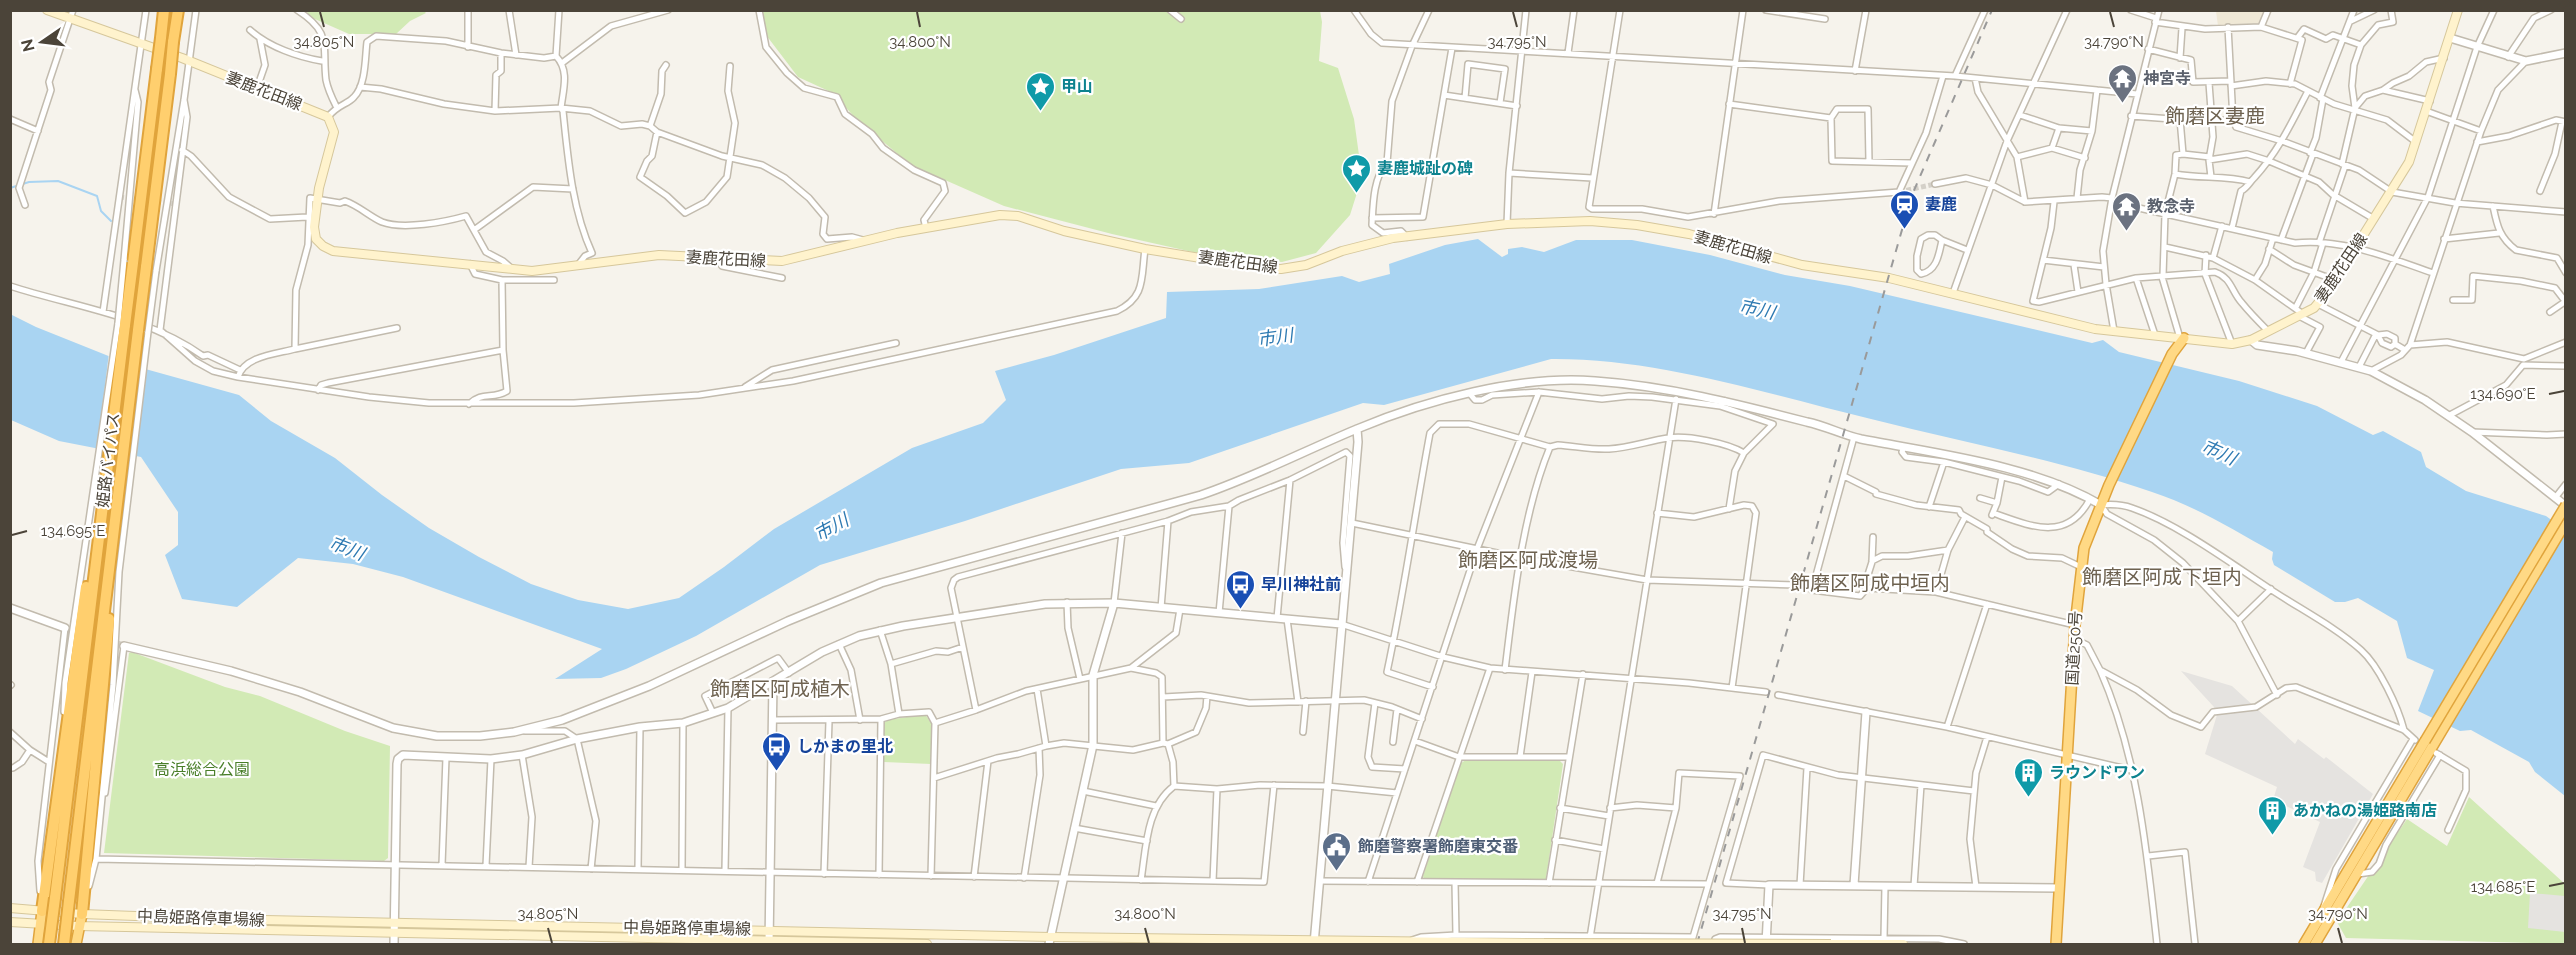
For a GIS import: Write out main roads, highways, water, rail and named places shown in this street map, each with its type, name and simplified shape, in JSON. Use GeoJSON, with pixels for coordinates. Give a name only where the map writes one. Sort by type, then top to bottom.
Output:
{"type":"FeatureCollection","features":[{"type":"Feature","properties":{"kind":"highway","name":"姫路バイパス"},"geometry":{"type":"LineString","coordinates":[[83,608],[104,493],[117,348],[164,10]]}},
{"type":"Feature","properties":{"kind":"highway","name":"姫路バイパス"},"geometry":{"type":"LineString","coordinates":[[110,616],[111,560],[151,269],[178,10]]}},
{"type":"Feature","properties":{"kind":"highway","name":"国道250号"},"geometry":{"type":"LineString","coordinates":[[2056,945],[2075,625],[2081,567],[2088,538],[2109,484],[2182,338]]}},
{"type":"Feature","properties":{"kind":"highway"},"geometry":{"type":"LineString","coordinates":[[2315,945],[2358,874],[2427,745],[2565,506]]}},
{"type":"Feature","properties":{"kind":"highway"},"geometry":{"type":"LineString","coordinates":[[2304,945],[2565,522]]}},
{"type":"Feature","properties":{"kind":"highway"},"geometry":{"type":"LineString","coordinates":[[38,945],[83,608]]}},
{"type":"Feature","properties":{"kind":"highway"},"geometry":{"type":"LineString","coordinates":[[49,945],[83,608]]}},
{"type":"Feature","properties":{"kind":"highway"},"geometry":{"type":"LineString","coordinates":[[76,945],[82,914],[110,616]]}},
{"type":"Feature","properties":{"kind":"highway"},"geometry":{"type":"LineString","coordinates":[[63,945],[110,616]]}},
{"type":"Feature","properties":{"kind":"highway"},"geometry":{"type":"LineString","coordinates":[[100,729],[113,685]]}},
{"type":"Feature","properties":{"kind":"main road","name":"妻鹿花田線"},"geometry":{"type":"LineString","coordinates":[[47,10],[328,117],[334,132],[317,198],[314,220],[316,238],[323,246],[333,251],[532,271],[658,255],[782,261],[864,240],[1000,215],[1018,216],[1064,231],[1145,249],[1281,269],[1306,265],[1342,251],[1372,243],[1407,237],[1507,224],[1590,221],[1654,227],[1689,234],[1802,265],[1889,278],[2038,316],[2114,331],[2232,344],[2251,340],[2318,304],[2335,280],[2409,162],[2458,10]]}},
{"type":"Feature","properties":{"kind":"main road","name":"中島姫路停車場線"},"geometry":{"type":"LineString","coordinates":[[10,908],[82,914],[769,930],[1050,941],[1903,945]]}},
{"type":"Feature","properties":{"kind":"main road","name":"中島姫路停車場線"},"geometry":{"type":"LineString","coordinates":[[10,921],[78,927],[927,945]]}},
{"type":"Feature","properties":{"kind":"water","name":"市川"},"geometry":{"type":"Polygon","coordinates":[[[1478,239],[1502,257],[1508,254],[1508,249],[1522,247],[1544,252],[1576,240],[1632,240],[1710,255],[1785,275],[1850,286],[2092,343],[2103,340],[2119,352],[2239,381],[2317,406],[2373,435],[2383,431],[2421,452],[2426,467],[2466,491],[2546,516],[2565,530],[2565,796],[2535,772],[2529,762],[2471,730],[2460,731],[2418,711],[2434,670],[2407,658],[2397,621],[2358,598],[2335,602],[2274,565],[2273,552],[2184,504],[2082,470],[2047,461],[1712,379],[1631,364],[1551,359],[1384,405],[1363,403],[1189,463],[1121,469],[965,521],[820,565],[696,636],[626,669],[601,678],[555,679],[602,649],[403,577],[353,564],[298,558],[237,607],[182,599],[165,555],[178,545],[178,512],[141,457],[59,441],[11,420],[10,314],[36,327],[131,365],[239,395],[271,421],[335,458],[429,528],[479,557],[531,584],[578,600],[628,609],[679,598],[774,529],[912,448],[983,423],[1006,400],[995,371],[1054,355],[1166,318],[1167,292],[1259,289],[1342,276],[1359,282],[1390,274],[1389,264],[1445,245],[1478,239]]]}},
{"type":"Feature","properties":{"kind":"waterway"},"geometry":{"type":"LineString","coordinates":[[10,188],[29,182],[58,181],[97,196],[101,211],[111,221]]}},
{"type":"Feature","properties":{"kind":"tunnel"},"geometry":{"type":"LineString","coordinates":[[1899,192],[1935,184]]}},
{"type":"Feature","properties":{"kind":"tunnel"},"geometry":{"type":"LineString","coordinates":[[119,197],[175,204]]}},
{"type":"Feature","properties":{"kind":"tunnel"},"geometry":{"type":"LineString","coordinates":[[1796,585],[1812,590]]}},
{"type":"Feature","properties":{"kind":"tunnel"},"geometry":{"type":"LineString","coordinates":[[65,628],[124,646]]}},
{"type":"Feature","properties":{"kind":"railway"},"geometry":{"type":"LineString","coordinates":[[1697,944],[1912,195],[1992,10]]}},
{"type":"Feature","properties":{"kind":"place","name":"神宮寺"},"geometry":{"type":"Point","coordinates":[2122,104]}},
{"type":"Feature","properties":{"kind":"place","name":"甲山"},"geometry":{"type":"Point","coordinates":[1040,112]}},
{"type":"Feature","properties":{"kind":"place","name":"妻鹿城趾の碑"},"geometry":{"type":"Point","coordinates":[1356,194]}},
{"type":"Feature","properties":{"kind":"place","name":"妻鹿"},"geometry":{"type":"Point","coordinates":[1904,230]}},
{"type":"Feature","properties":{"kind":"place","name":"教念寺"},"geometry":{"type":"Point","coordinates":[2126,232]}},
{"type":"Feature","properties":{"kind":"place","name":"早川神社前"},"geometry":{"type":"Point","coordinates":[1240,610]}},
{"type":"Feature","properties":{"kind":"place","name":"しかまの里北"},"geometry":{"type":"Point","coordinates":[776,772]}},
{"type":"Feature","properties":{"kind":"place","name":"ラウンドワン"},"geometry":{"type":"Point","coordinates":[2028,798]}},
{"type":"Feature","properties":{"kind":"place","name":"あかねの湯姫路南店"},"geometry":{"type":"Point","coordinates":[2272,836]}},
{"type":"Feature","properties":{"kind":"place","name":"飾磨警察署飾磨東交番"},"geometry":{"type":"Point","coordinates":[1337,872]}},
{"type":"Feature","properties":{"kind":"district","name":"飾磨区妻鹿"},"geometry":{"type":"Point","coordinates":[2215,116]}},
{"type":"Feature","properties":{"kind":"district","name":"飾磨区阿成渡場"},"geometry":{"type":"Point","coordinates":[1528,560]}},
{"type":"Feature","properties":{"kind":"district","name":"飾磨区阿成下垣内"},"geometry":{"type":"Point","coordinates":[2162,577]}},
{"type":"Feature","properties":{"kind":"district","name":"飾磨区阿成中垣内"},"geometry":{"type":"Point","coordinates":[1870,583]}},
{"type":"Feature","properties":{"kind":"district","name":"飾磨区阿成植木"},"geometry":{"type":"Point","coordinates":[780,689]}},
{"type":"Feature","properties":{"kind":"park label","name":"高浜総合公園"},"geometry":{"type":"Point","coordinates":[202,769]}}]}
